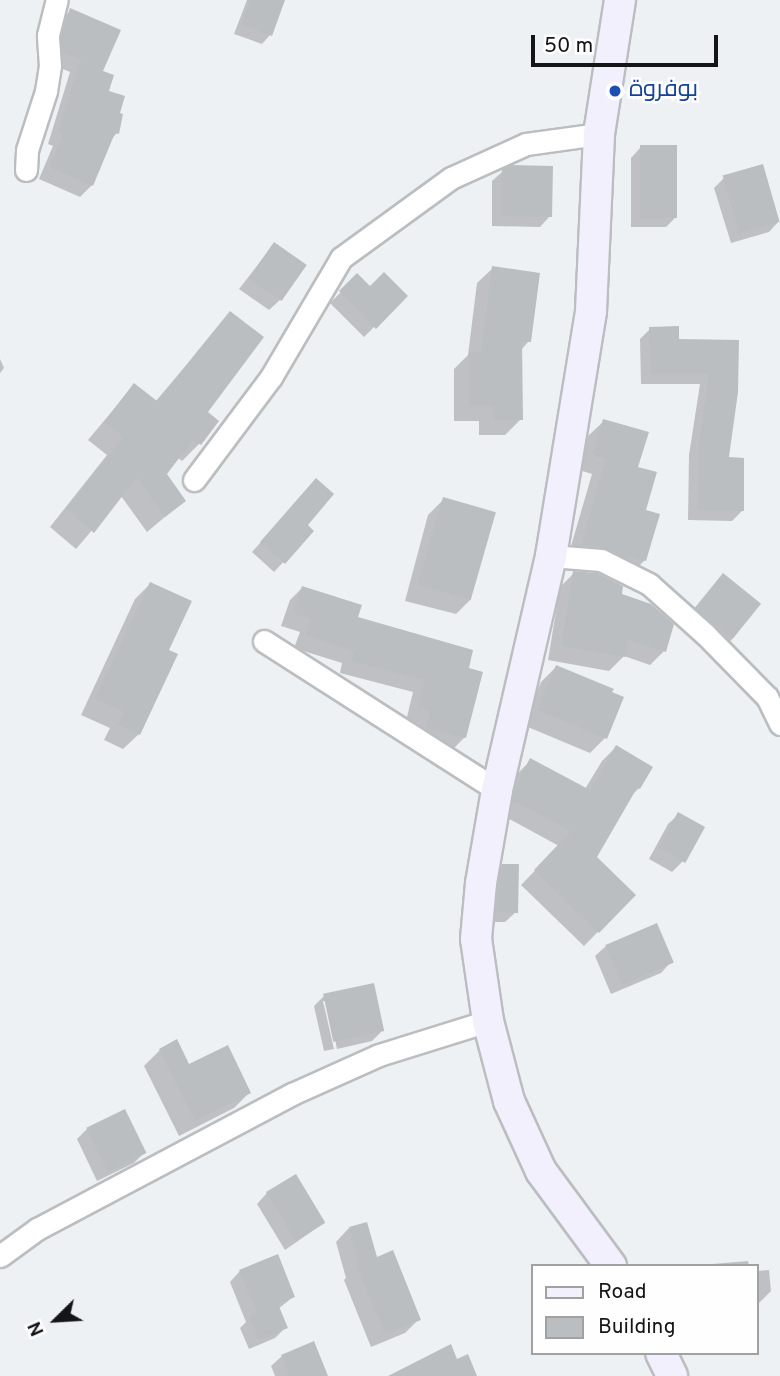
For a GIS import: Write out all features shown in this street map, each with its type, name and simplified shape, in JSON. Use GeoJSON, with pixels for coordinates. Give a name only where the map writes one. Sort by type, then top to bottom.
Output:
{"type":"FeatureCollection","features":[{"type":"Feature","properties":{"kind":"main road"},"geometry":{"type":"LineString","coordinates":[[610,1264],[541,1171],[509,1101],[488,1021],[476,939],[481,883],[497,790],[551,556],[591,311],[599,135],[620,0]]}},
{"type":"Feature","properties":{"kind":"main road"},"geometry":{"type":"LineString","coordinates":[[662,1355],[672,1376]]}},
{"type":"Feature","properties":{"kind":"street"},"geometry":{"type":"LineString","coordinates":[[26,170],[29,140],[46,90],[50,66],[48,34],[57,0]]}},
{"type":"Feature","properties":{"kind":"street"},"geometry":{"type":"LineString","coordinates":[[194,480],[271,377],[341,258],[451,178],[526,144],[599,135]]}},
{"type":"Feature","properties":{"kind":"street"},"geometry":{"type":"LineString","coordinates":[[551,556],[601,560],[649,584],[706,635],[767,697],[780,724]]}},
{"type":"Feature","properties":{"kind":"street"},"geometry":{"type":"LineString","coordinates":[[264,641],[497,790]]}},
{"type":"Feature","properties":{"kind":"street"},"geometry":{"type":"LineString","coordinates":[[0,1256],[49,1222],[292,1094],[379,1055],[488,1021]]}},
{"type":"Feature","properties":{"kind":"building"},"geometry":{"type":"Polygon","coordinates":[[[250,0],[285,0],[272,36],[241,25],[250,0]]]}},
{"type":"Feature","properties":{"kind":"building"},"geometry":{"type":"Polygon","coordinates":[[[70,8],[121,30],[103,71],[114,75],[109,91],[125,96],[120,113],[123,114],[119,134],[115,133],[93,186],[50,167],[63,134],[58,132],[81,60],[62,52],[61,36],[70,8]]]}},
{"type":"Feature","properties":{"kind":"building"},"geometry":{"type":"Polygon","coordinates":[[[640,145],[677,145],[677,218],[640,218],[640,145]]]}},
{"type":"Feature","properties":{"kind":"building"},"geometry":{"type":"Polygon","coordinates":[[[763,164],[780,222],[739,233],[723,176],[763,164]]]}},
{"type":"Feature","properties":{"kind":"building"},"geometry":{"type":"Polygon","coordinates":[[[511,165],[553,166],[552,217],[501,216],[502,169],[511,165]]]}},
{"type":"Feature","properties":{"kind":"building"},"geometry":{"type":"Polygon","coordinates":[[[274,242],[307,265],[282,301],[249,278],[274,242]]]}},
{"type":"Feature","properties":{"kind":"building"},"geometry":{"type":"Polygon","coordinates":[[[492,266],[540,273],[531,342],[522,341],[523,420],[494,420],[494,406],[469,406],[469,352],[481,352],[492,266]]]}},
{"type":"Feature","properties":{"kind":"building"},"geometry":{"type":"Polygon","coordinates":[[[384,272],[408,296],[376,329],[339,291],[357,273],[370,286],[384,272]]]}},
{"type":"Feature","properties":{"kind":"building"},"geometry":{"type":"Polygon","coordinates":[[[230,311],[264,337],[208,412],[219,421],[201,445],[193,440],[167,474],[186,501],[165,517],[137,477],[94,533],[66,509],[123,437],[104,422],[134,383],[157,401],[230,311]]]}},
{"type":"Feature","properties":{"kind":"building"},"geometry":{"type":"Polygon","coordinates":[[[679,326],[679,339],[739,340],[738,392],[729,457],[744,458],[744,511],[698,511],[699,444],[709,374],[651,374],[649,327],[679,326]]]}},
{"type":"Feature","properties":{"kind":"building"},"geometry":{"type":"Polygon","coordinates":[[[603,419],[649,432],[638,467],[657,472],[646,510],[660,514],[646,561],[628,556],[628,559],[603,547],[581,545],[606,459],[593,455],[603,419]]]}},
{"type":"Feature","properties":{"kind":"building"},"geometry":{"type":"Polygon","coordinates":[[[316,478],[334,494],[308,525],[314,531],[285,564],[260,542],[316,478]]]}},
{"type":"Feature","properties":{"kind":"building"},"geometry":{"type":"Polygon","coordinates":[[[443,497],[496,512],[471,600],[418,584],[443,497]]]}},
{"type":"Feature","properties":{"kind":"building"},"geometry":{"type":"Polygon","coordinates":[[[573,571],[597,573],[623,586],[622,594],[651,604],[674,624],[666,652],[628,640],[625,657],[561,646],[573,571]]]}},
{"type":"Feature","properties":{"kind":"building"},"geometry":{"type":"Polygon","coordinates":[[[723,573],[761,604],[733,639],[695,608],[723,573]]]}},
{"type":"Feature","properties":{"kind":"building"},"geometry":{"type":"Polygon","coordinates":[[[150,582],[192,601],[169,650],[178,654],[140,735],[118,724],[124,712],[95,699],[150,582]]]}},
{"type":"Feature","properties":{"kind":"building"},"geometry":{"type":"Polygon","coordinates":[[[302,586],[362,605],[358,617],[473,650],[469,668],[483,672],[466,738],[426,728],[430,711],[418,708],[425,680],[351,661],[354,651],[306,635],[311,619],[293,613],[302,586]]]}},
{"type":"Feature","properties":{"kind":"building"},"geometry":{"type":"Polygon","coordinates":[[[556,665],[614,689],[612,692],[624,697],[607,739],[537,710],[556,665]]]}},
{"type":"Feature","properties":{"kind":"building"},"geometry":{"type":"Polygon","coordinates":[[[616,745],[653,767],[640,789],[637,788],[597,857],[636,895],[599,933],[534,870],[571,831],[513,800],[516,786],[530,758],[590,790],[616,745]]]}},
{"type":"Feature","properties":{"kind":"building"},"geometry":{"type":"Polygon","coordinates":[[[678,812],[705,827],[685,863],[658,848],[678,812]]]}},
{"type":"Feature","properties":{"kind":"building"},"geometry":{"type":"Polygon","coordinates":[[[502,864],[519,864],[518,913],[496,912],[502,864]]]}},
{"type":"Feature","properties":{"kind":"building"},"geometry":{"type":"Polygon","coordinates":[[[657,923],[674,963],[622,984],[605,945],[657,923]]]}},
{"type":"Feature","properties":{"kind":"building"},"geometry":{"type":"Polygon","coordinates":[[[374,983],[384,1031],[333,1042],[323,994],[374,983]]]}},
{"type":"Feature","properties":{"kind":"building"},"geometry":{"type":"Polygon","coordinates":[[[177,1039],[189,1064],[228,1045],[251,1093],[195,1121],[159,1049],[177,1039]]]}},
{"type":"Feature","properties":{"kind":"building"},"geometry":{"type":"Polygon","coordinates":[[[125,1109],[146,1153],[108,1172],[86,1128],[125,1109]]]}},
{"type":"Feature","properties":{"kind":"building"},"geometry":{"type":"Polygon","coordinates":[[[296,1174],[325,1223],[295,1241],[266,1192],[296,1174]]]}},
{"type":"Feature","properties":{"kind":"building"},"geometry":{"type":"Polygon","coordinates":[[[367,1222],[377,1257],[393,1250],[421,1320],[385,1334],[356,1265],[359,1264],[349,1227],[367,1222]]]}},
{"type":"Feature","properties":{"kind":"building"},"geometry":{"type":"Polygon","coordinates":[[[278,1254],[295,1297],[278,1304],[288,1328],[259,1340],[249,1317],[257,1313],[239,1270],[278,1254]]]}},
{"type":"Feature","properties":{"kind":"building"},"geometry":{"type":"Polygon","coordinates":[[[314,1341],[328,1376],[289,1376],[281,1355],[314,1341]]]}},
{"type":"Feature","properties":{"kind":"building"},"geometry":{"type":"Polygon","coordinates":[[[451,1344],[457,1359],[468,1354],[477,1376],[388,1376],[451,1344]]]}},
{"type":"Feature","properties":{"kind":"place","name":"بوفروة"},"geometry":{"type":"Point","coordinates":[615,91]}}]}
